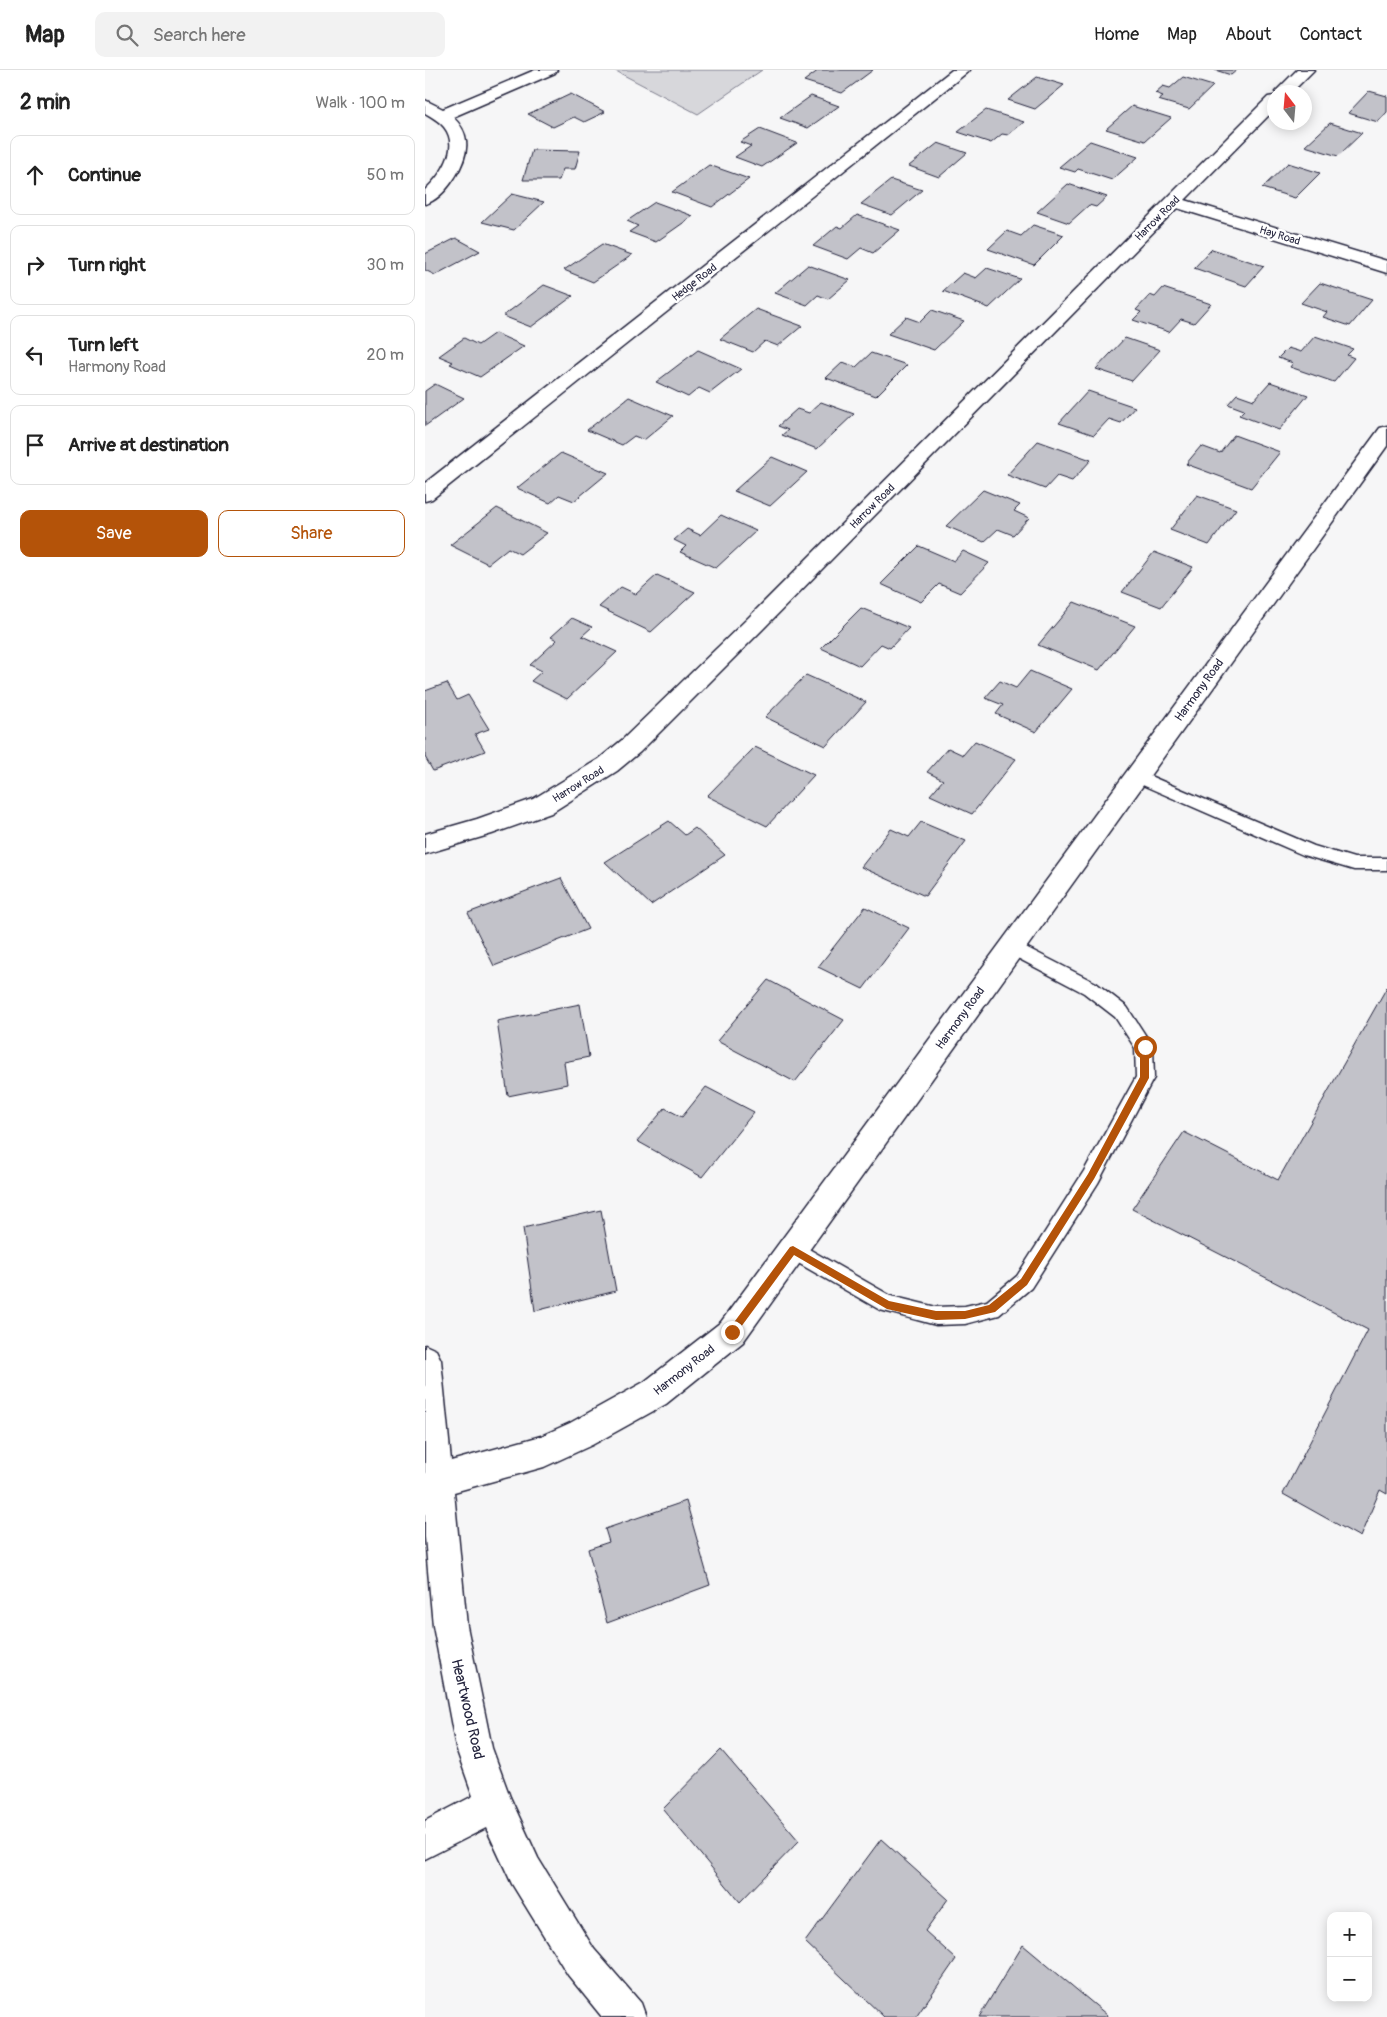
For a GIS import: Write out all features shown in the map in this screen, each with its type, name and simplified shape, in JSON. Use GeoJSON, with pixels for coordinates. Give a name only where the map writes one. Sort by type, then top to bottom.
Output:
{"type":"FeatureCollection","features":[{"type":"Feature","properties":{"kind":"street"},"geometry":{"type":"LineString","coordinates":[[441,116],[549,70]]}},
{"type":"Feature","properties":{"kind":"street","name":"Hedge Road"},"geometry":{"type":"LineString","coordinates":[[425,494],[962,70]]}},
{"type":"Feature","properties":{"kind":"street"},"geometry":{"type":"LineString","coordinates":[[1290,85],[1306,70]]}},
{"type":"Feature","properties":{"kind":"street"},"geometry":{"type":"LineString","coordinates":[[425,105],[452,126],[457,134],[459,145],[456,159],[441,185],[425,199]]}},
{"type":"Feature","properties":{"kind":"street","name":"Harrow Road"},"geometry":{"type":"LineString","coordinates":[[425,844],[483,827],[542,806],[620,756],[749,630],[1267,109]]}},
{"type":"Feature","properties":{"kind":"street","name":"Hay Road"},"geometry":{"type":"LineString","coordinates":[[1173,202],[1387,267]]}},
{"type":"Feature","properties":{"kind":"street","name":"Harmony Road"},"geometry":{"type":"LineString","coordinates":[[435,1481],[544,1451],[581,1434],[655,1393],[732,1332],[1387,432]]}},
{"type":"Feature","properties":{"kind":"street","name":"Heartwood Road"},"geometry":{"type":"LineString","coordinates":[[425,1360],[450,1626],[474,1748],[494,1804],[525,1871],[581,1962],[627,2017]]}},
{"type":"Feature","properties":{"kind":"street"},"geometry":{"type":"LineString","coordinates":[[425,1841],[494,1804]]}},
{"type":"Feature","properties":{"kind":"lane"},"geometry":{"type":"LineString","coordinates":[[1136,776],[1309,851],[1354,864],[1387,864]]}},
{"type":"Feature","properties":{"kind":"lane"},"geometry":{"type":"LineString","coordinates":[[793,1250],[887,1304],[936,1316],[965,1315],[992,1309],[1024,1282],[1091,1176],[1145,1078],[1145,1047],[1121,1012],[1090,988],[1011,948]]}},
{"type":"Feature","properties":{"kind":"shaded area"},"geometry":{"type":"Polygon","coordinates":[[[614,70],[762,70],[698,114],[614,70]]]}},
{"type":"Feature","properties":{"kind":"building"},"geometry":{"type":"Polygon","coordinates":[[[819,70],[873,70],[842,93],[804,81],[819,70]]]}},
{"type":"Feature","properties":{"kind":"building"},"geometry":{"type":"Polygon","coordinates":[[[1215,70],[1237,70],[1231,75],[1215,70]]]}},
{"type":"Feature","properties":{"kind":"building"},"geometry":{"type":"Polygon","coordinates":[[[1037,77],[1064,85],[1035,109],[1008,100],[1037,77]]]}},
{"type":"Feature","properties":{"kind":"building"},"geometry":{"type":"Polygon","coordinates":[[[1183,77],[1213,86],[1189,109],[1158,100],[1163,96],[1155,93],[1163,86],[1170,88],[1183,77]]]}},
{"type":"Feature","properties":{"kind":"building"},"geometry":{"type":"Polygon","coordinates":[[[1369,91],[1387,96],[1387,112],[1378,122],[1348,113],[1369,91]]]}},
{"type":"Feature","properties":{"kind":"building"},"geometry":{"type":"Polygon","coordinates":[[[571,94],[605,112],[584,122],[574,117],[553,127],[528,114],[571,94]]]}},
{"type":"Feature","properties":{"kind":"building"},"geometry":{"type":"Polygon","coordinates":[[[811,96],[839,106],[808,128],[780,118],[811,96]]]}},
{"type":"Feature","properties":{"kind":"building"},"geometry":{"type":"Polygon","coordinates":[[[1132,106],[1171,118],[1145,141],[1106,129],[1132,106]]]}},
{"type":"Feature","properties":{"kind":"building"},"geometry":{"type":"Polygon","coordinates":[[[986,110],[1024,122],[1008,135],[1002,134],[991,143],[958,132],[986,110]]]}},
{"type":"Feature","properties":{"kind":"building"},"geometry":{"type":"Polygon","coordinates":[[[1330,123],[1362,133],[1338,156],[1305,146],[1330,123]]]}},
{"type":"Feature","properties":{"kind":"building"},"geometry":{"type":"Polygon","coordinates":[[[760,129],[797,143],[762,167],[735,157],[751,146],[740,142],[760,129]]]}},
{"type":"Feature","properties":{"kind":"building"},"geometry":{"type":"Polygon","coordinates":[[[1090,141],[1138,157],[1112,180],[1078,169],[1075,172],[1059,167],[1090,141]]]}},
{"type":"Feature","properties":{"kind":"building"},"geometry":{"type":"Polygon","coordinates":[[[938,143],[967,153],[939,177],[909,166],[938,143]]]}},
{"type":"Feature","properties":{"kind":"building"},"geometry":{"type":"Polygon","coordinates":[[[532,150],[580,151],[575,169],[563,169],[559,180],[523,180],[532,150]]]}},
{"type":"Feature","properties":{"kind":"building"},"geometry":{"type":"Polygon","coordinates":[[[1288,163],[1320,173],[1295,198],[1262,188],[1288,163]]]}},
{"type":"Feature","properties":{"kind":"building"},"geometry":{"type":"Polygon","coordinates":[[[709,165],[749,179],[712,207],[672,192],[709,165]]]}},
{"type":"Feature","properties":{"kind":"building"},"geometry":{"type":"Polygon","coordinates":[[[891,180],[922,190],[892,215],[861,204],[891,180]]]}},
{"type":"Feature","properties":{"kind":"building"},"geometry":{"type":"Polygon","coordinates":[[[1068,184],[1107,197],[1096,207],[1089,205],[1069,223],[1037,212],[1068,184]]]}},
{"type":"Feature","properties":{"kind":"building"},"geometry":{"type":"Polygon","coordinates":[[[512,194],[544,202],[514,230],[482,222],[512,194]]]}},
{"type":"Feature","properties":{"kind":"building"},"geometry":{"type":"Polygon","coordinates":[[[655,202],[693,216],[656,242],[629,232],[638,226],[627,221],[655,202]]]}},
{"type":"Feature","properties":{"kind":"building"},"geometry":{"type":"Polygon","coordinates":[[[857,215],[900,230],[873,253],[861,248],[848,259],[813,246],[837,226],[842,228],[857,215]]]}},
{"type":"Feature","properties":{"kind":"building"},"geometry":{"type":"Polygon","coordinates":[[[1033,225],[1064,235],[1034,265],[988,249],[1007,231],[1021,236],[1033,225]]]}},
{"type":"Feature","properties":{"kind":"building"},"geometry":{"type":"Polygon","coordinates":[[[456,238],[480,251],[435,275],[425,270],[425,254],[456,238]]]}},
{"type":"Feature","properties":{"kind":"building"},"geometry":{"type":"Polygon","coordinates":[[[602,244],[632,255],[593,282],[564,270],[602,244]]]}},
{"type":"Feature","properties":{"kind":"building"},"geometry":{"type":"Polygon","coordinates":[[[1212,249],[1264,266],[1246,286],[1194,268],[1212,249]]]}},
{"type":"Feature","properties":{"kind":"building"},"geometry":{"type":"Polygon","coordinates":[[[808,265],[850,280],[828,299],[818,295],[807,305],[775,293],[808,265]]]}},
{"type":"Feature","properties":{"kind":"building"},"geometry":{"type":"Polygon","coordinates":[[[987,268],[1020,279],[989,308],[943,291],[963,273],[976,278],[987,268]]]}},
{"type":"Feature","properties":{"kind":"building"},"geometry":{"type":"Polygon","coordinates":[[[1320,283],[1372,300],[1350,326],[1323,317],[1327,312],[1301,303],[1320,283]]]}},
{"type":"Feature","properties":{"kind":"building"},"geometry":{"type":"Polygon","coordinates":[[[544,285],[573,296],[531,327],[503,316],[544,285]]]}},
{"type":"Feature","properties":{"kind":"building"},"geometry":{"type":"Polygon","coordinates":[[[1163,288],[1211,304],[1194,323],[1181,319],[1169,332],[1133,320],[1141,312],[1136,310],[1150,295],[1155,297],[1163,288]]]}},
{"type":"Feature","properties":{"kind":"building"},"geometry":{"type":"Polygon","coordinates":[[[756,309],[802,326],[778,346],[765,341],[753,352],[720,339],[756,309]]]}},
{"type":"Feature","properties":{"kind":"building"},"geometry":{"type":"Polygon","coordinates":[[[932,310],[964,321],[934,350],[888,334],[906,317],[920,322],[932,310]]]}},
{"type":"Feature","properties":{"kind":"building"},"geometry":{"type":"Polygon","coordinates":[[[495,333],[524,346],[480,377],[450,364],[453,362],[439,356],[464,338],[478,345],[495,333]]]}},
{"type":"Feature","properties":{"kind":"building"},"geometry":{"type":"Polygon","coordinates":[[[1315,336],[1353,349],[1347,355],[1354,358],[1334,382],[1290,367],[1293,363],[1278,358],[1288,348],[1301,352],[1315,336]]]}},
{"type":"Feature","properties":{"kind":"building"},"geometry":{"type":"Polygon","coordinates":[[[1125,338],[1160,350],[1132,381],[1096,369],[1125,338]]]}},
{"type":"Feature","properties":{"kind":"building"},"geometry":{"type":"Polygon","coordinates":[[[698,350],[741,369],[710,393],[699,388],[688,397],[656,382],[698,350]]]}},
{"type":"Feature","properties":{"kind":"building"},"geometry":{"type":"Polygon","coordinates":[[[871,353],[907,365],[876,396],[826,378],[843,362],[856,367],[871,353]]]}},
{"type":"Feature","properties":{"kind":"building"},"geometry":{"type":"Polygon","coordinates":[[[1270,382],[1308,395],[1279,430],[1239,415],[1244,410],[1228,404],[1237,394],[1254,400],[1270,382]]]}},
{"type":"Feature","properties":{"kind":"building"},"geometry":{"type":"Polygon","coordinates":[[[435,384],[464,398],[425,426],[425,391],[435,384]]]}},
{"type":"Feature","properties":{"kind":"building"},"geometry":{"type":"Polygon","coordinates":[[[1088,391],[1135,407],[1121,423],[1109,419],[1094,435],[1059,423],[1088,391]]]}},
{"type":"Feature","properties":{"kind":"building"},"geometry":{"type":"Polygon","coordinates":[[[629,397],[673,416],[644,440],[634,436],[622,445],[587,430],[629,397]]]}},
{"type":"Feature","properties":{"kind":"building"},"geometry":{"type":"Polygon","coordinates":[[[821,402],[854,414],[817,449],[782,435],[788,430],[778,426],[797,409],[809,413],[821,402]]]}},
{"type":"Feature","properties":{"kind":"building"},"geometry":{"type":"Polygon","coordinates":[[[1234,435],[1280,452],[1251,488],[1186,464],[1201,446],[1220,453],[1234,435]]]}},
{"type":"Feature","properties":{"kind":"building"},"geometry":{"type":"Polygon","coordinates":[[[1038,441],[1091,460],[1072,481],[1057,476],[1045,489],[1007,475],[1038,441]]]}},
{"type":"Feature","properties":{"kind":"building"},"geometry":{"type":"Polygon","coordinates":[[[561,453],[608,473],[574,501],[559,495],[550,503],[517,488],[561,453]]]}},
{"type":"Feature","properties":{"kind":"building"},"geometry":{"type":"Polygon","coordinates":[[[772,457],[807,472],[770,506],[734,491],[772,457]]]}},
{"type":"Feature","properties":{"kind":"building"},"geometry":{"type":"Polygon","coordinates":[[[983,490],[1020,505],[1014,511],[1029,518],[1013,535],[998,529],[984,542],[946,526],[983,490]]]}},
{"type":"Feature","properties":{"kind":"building"},"geometry":{"type":"Polygon","coordinates":[[[1197,495],[1236,509],[1209,545],[1170,530],[1197,495]]]}},
{"type":"Feature","properties":{"kind":"building"},"geometry":{"type":"Polygon","coordinates":[[[497,508],[547,533],[520,554],[508,548],[488,564],[450,545],[497,508]]]}},
{"type":"Feature","properties":{"kind":"building"},"geometry":{"type":"Polygon","coordinates":[[[721,515],[756,531],[716,568],[680,552],[686,546],[674,540],[687,529],[700,535],[721,515]]]}},
{"type":"Feature","properties":{"kind":"building"},"geometry":{"type":"Polygon","coordinates":[[[919,546],[954,561],[963,551],[989,563],[960,593],[939,584],[921,602],[881,584],[919,546]]]}},
{"type":"Feature","properties":{"kind":"building"},"geometry":{"type":"Polygon","coordinates":[[[1154,552],[1193,567],[1161,607],[1122,592],[1154,552]]]}},
{"type":"Feature","properties":{"kind":"building"},"geometry":{"type":"Polygon","coordinates":[[[657,575],[695,592],[651,632],[599,607],[621,587],[636,594],[657,575]]]}},
{"type":"Feature","properties":{"kind":"building"},"geometry":{"type":"Polygon","coordinates":[[[1074,602],[1135,626],[1099,670],[1038,645],[1074,602]]]}},
{"type":"Feature","properties":{"kind":"building"},"geometry":{"type":"Polygon","coordinates":[[[861,608],[909,628],[890,648],[881,644],[860,666],[821,648],[861,608]]]}},
{"type":"Feature","properties":{"kind":"building"},"geometry":{"type":"Polygon","coordinates":[[[572,618],[592,627],[582,636],[617,652],[567,699],[531,681],[542,671],[530,665],[557,640],[551,637],[572,618]]]}},
{"type":"Feature","properties":{"kind":"building"},"geometry":{"type":"Polygon","coordinates":[[[1030,671],[1072,689],[1036,732],[996,714],[1003,705],[985,698],[1000,681],[1016,688],[1030,671]]]}},
{"type":"Feature","properties":{"kind":"building"},"geometry":{"type":"Polygon","coordinates":[[[806,675],[866,702],[826,746],[765,717],[806,675]]]}},
{"type":"Feature","properties":{"kind":"building"},"geometry":{"type":"Polygon","coordinates":[[[447,683],[457,700],[468,695],[489,729],[475,734],[485,751],[433,771],[425,757],[425,691],[447,683]]]}},
{"type":"Feature","properties":{"kind":"building"},"geometry":{"type":"Polygon","coordinates":[[[975,741],[1016,759],[972,814],[930,795],[943,780],[927,772],[948,748],[963,755],[975,741]]]}},
{"type":"Feature","properties":{"kind":"building"},"geometry":{"type":"Polygon","coordinates":[[[755,747],[814,775],[767,826],[707,796],[755,747]]]}},
{"type":"Feature","properties":{"kind":"building"},"geometry":{"type":"Polygon","coordinates":[[[669,821],[685,835],[695,828],[725,855],[651,905],[605,862],[669,821]]]}},
{"type":"Feature","properties":{"kind":"building"},"geometry":{"type":"Polygon","coordinates":[[[921,822],[966,841],[925,896],[861,867],[891,829],[909,837],[921,822]]]}},
{"type":"Feature","properties":{"kind":"building"},"geometry":{"type":"Polygon","coordinates":[[[561,878],[588,929],[494,966],[468,913],[561,878]]]}},
{"type":"Feature","properties":{"kind":"building"},"geometry":{"type":"Polygon","coordinates":[[[865,907],[909,928],[863,989],[818,967],[865,907]]]}},
{"type":"Feature","properties":{"kind":"building"},"geometry":{"type":"Polygon","coordinates":[[[768,980],[844,1020],[795,1082],[717,1041],[768,980]]]}},
{"type":"Feature","properties":{"kind":"building"},"geometry":{"type":"Polygon","coordinates":[[[1387,987],[1387,1494],[1380,1490],[1360,1537],[1283,1494],[1368,1330],[1132,1209],[1184,1132],[1278,1180],[1387,987]]]}},
{"type":"Feature","properties":{"kind":"building"},"geometry":{"type":"Polygon","coordinates":[[[580,1004],[589,1057],[564,1062],[567,1084],[508,1096],[497,1021],[580,1004]]]}},
{"type":"Feature","properties":{"kind":"building"},"geometry":{"type":"Polygon","coordinates":[[[706,1087],[754,1112],[702,1177],[637,1141],[665,1108],[682,1117],[706,1087]]]}},
{"type":"Feature","properties":{"kind":"building"},"geometry":{"type":"Polygon","coordinates":[[[601,1210],[616,1291],[535,1311],[523,1228],[601,1210]]]}},
{"type":"Feature","properties":{"kind":"building"},"geometry":{"type":"Polygon","coordinates":[[[686,1501],[710,1585],[607,1623],[588,1549],[609,1542],[605,1529],[686,1501]]]}},
{"type":"Feature","properties":{"kind":"building"},"geometry":{"type":"Polygon","coordinates":[[[721,1750],[799,1841],[740,1902],[663,1809],[721,1750]]]}},
{"type":"Feature","properties":{"kind":"building"},"geometry":{"type":"Polygon","coordinates":[[[881,1839],[948,1899],[925,1931],[956,1959],[916,2017],[884,2017],[805,1942],[881,1839]]]}},
{"type":"Feature","properties":{"kind":"building"},"geometry":{"type":"Polygon","coordinates":[[[1023,1945],[1107,2015],[1106,2017],[979,2017],[1023,1945]]]}},
{"type":"Feature","properties":{"kind":"route"},"geometry":{"type":"LineString","coordinates":[[732,1332],[793,1250],[887,1304],[936,1316],[965,1315],[992,1309],[1024,1282],[1091,1176],[1145,1078],[1145,1047]]}}]}
